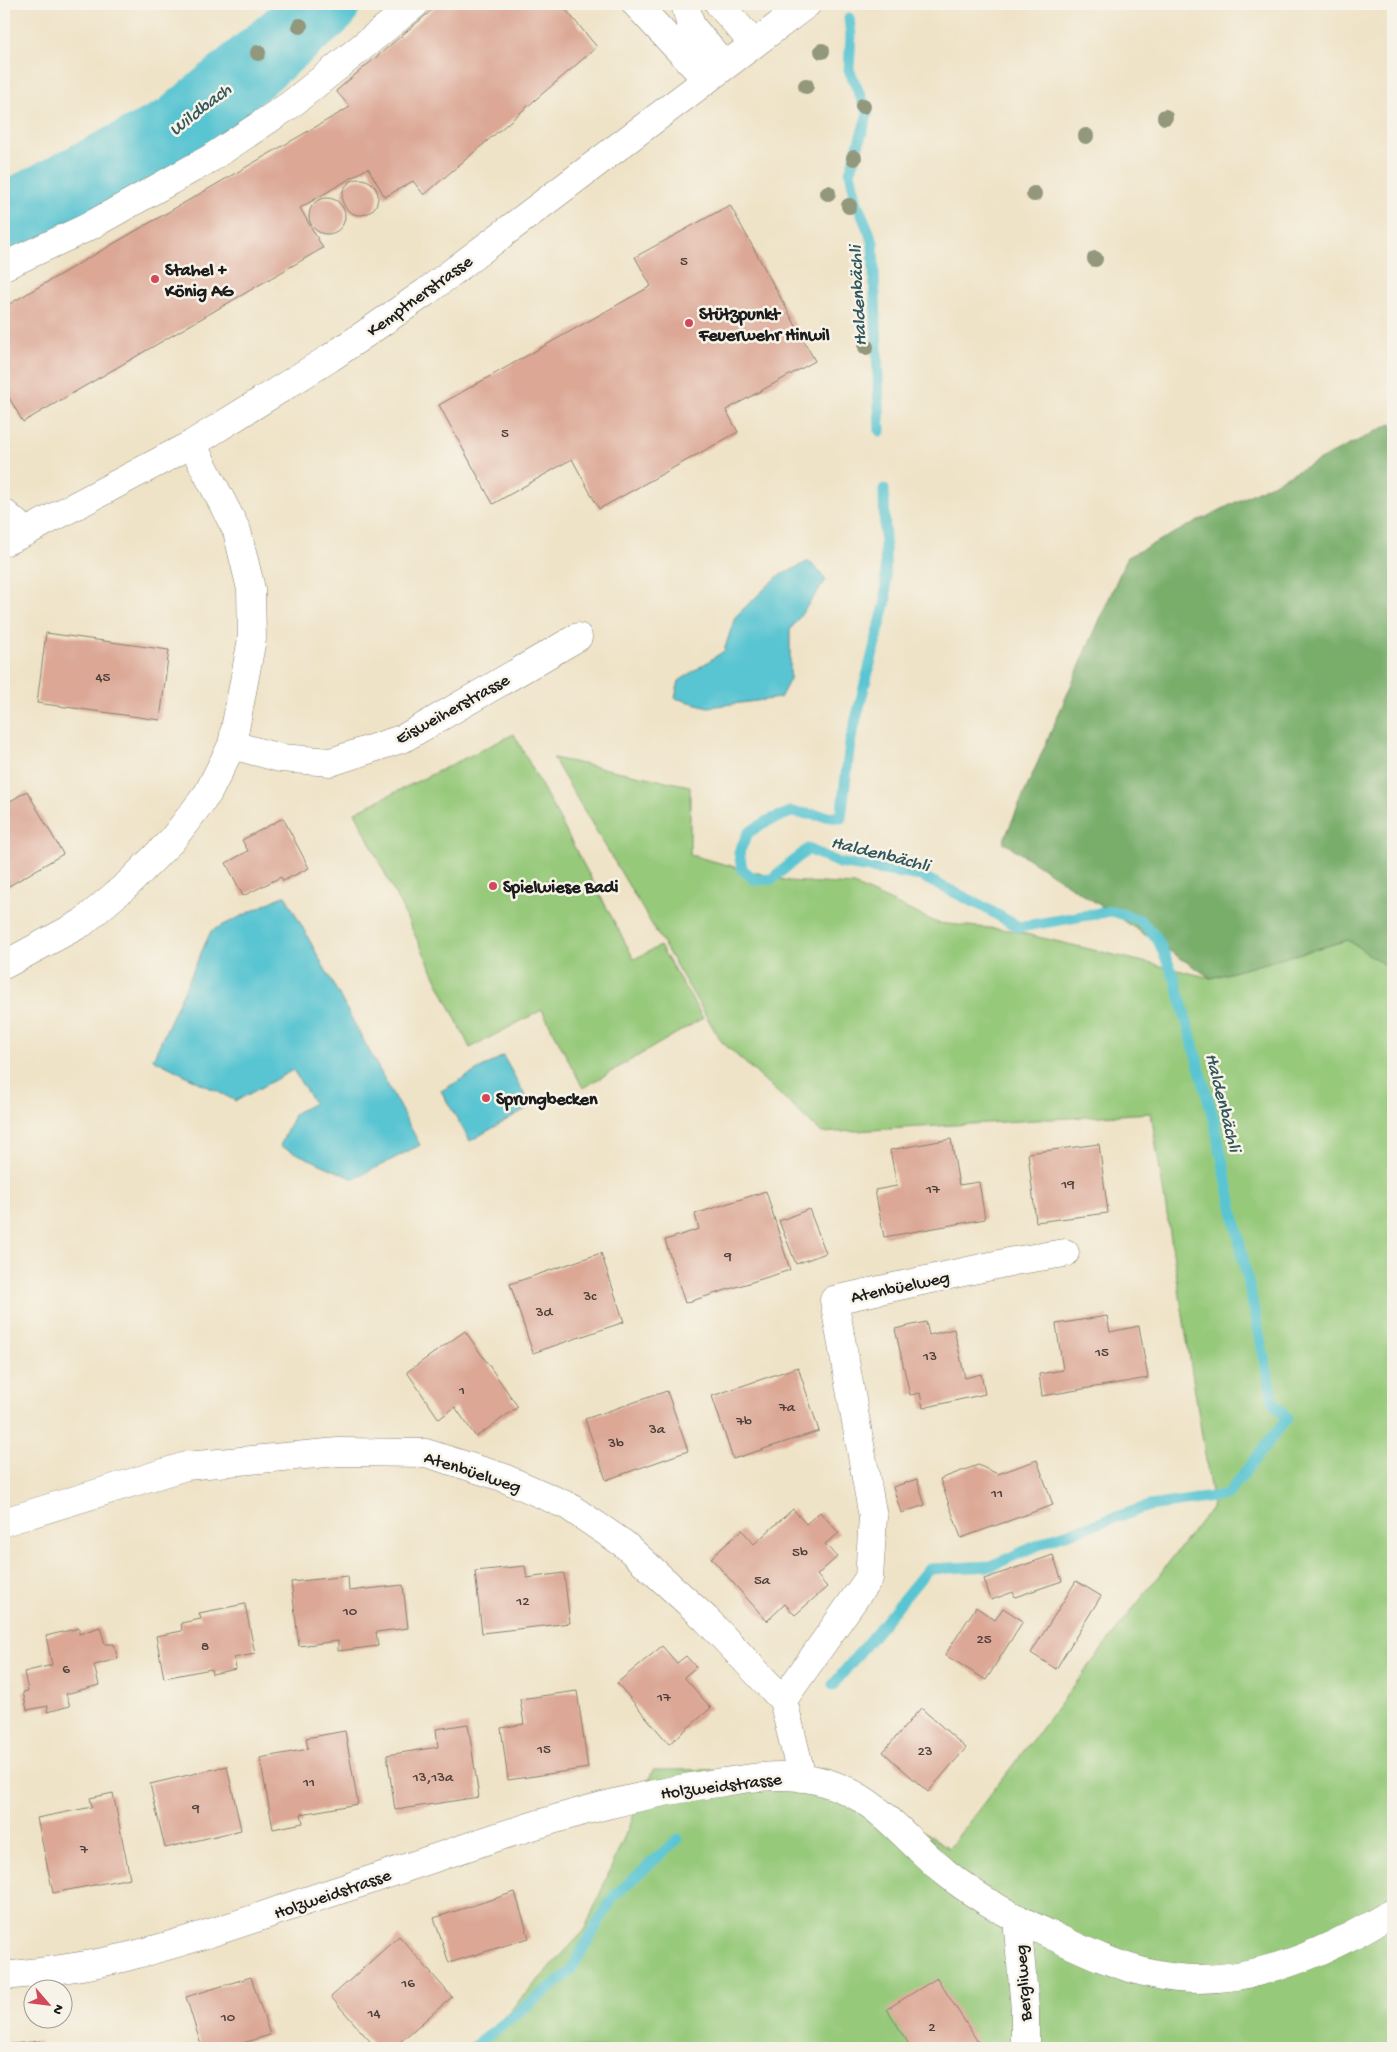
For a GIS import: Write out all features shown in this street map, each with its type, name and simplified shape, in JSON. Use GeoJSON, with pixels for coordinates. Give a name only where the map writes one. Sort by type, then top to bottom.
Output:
{"type":"FeatureCollection","features":[{"type":"Feature","properties":{"kind":"street"},"geometry":{"type":"LineString","coordinates":[[4,266],[86,228],[211,158],[290,105],[416,4]]}},
{"type":"Feature","properties":{"kind":"street"},"geometry":{"type":"LineString","coordinates":[[636,4],[715,72]]}},
{"type":"Feature","properties":{"kind":"street"},"geometry":{"type":"LineString","coordinates":[[686,4],[691,26],[715,72]]}},
{"type":"Feature","properties":{"kind":"street"},"geometry":{"type":"LineString","coordinates":[[719,4],[754,44]]}},
{"type":"Feature","properties":{"kind":"street","name":"Kemptnerstrasse"},"geometry":{"type":"LineString","coordinates":[[15,537],[192,444],[330,358],[426,292],[807,4]]}},
{"type":"Feature","properties":{"kind":"street"},"geometry":{"type":"LineString","coordinates":[[4,965],[82,923],[128,884],[172,840],[208,793],[232,745],[252,638],[251,589],[238,530],[192,444]]}},
{"type":"Feature","properties":{"kind":"street"},"geometry":{"type":"LineString","coordinates":[[4,513],[15,537]]}},
{"type":"Feature","properties":{"kind":"street","name":"Eisweiherstrasse"},"geometry":{"type":"LineString","coordinates":[[232,745],[280,758],[331,762],[404,738],[578,637]]}},
{"type":"Feature","properties":{"kind":"street","name":"Atenbüelweg"},"geometry":{"type":"LineString","coordinates":[[782,1700],[869,1578],[873,1517],[834,1300],[1014,1261],[1065,1253]]}},
{"type":"Feature","properties":{"kind":"street","name":"Atenbüelweg"},"geometry":{"type":"LineString","coordinates":[[4,1522],[186,1466],[338,1452],[426,1454],[502,1477],[568,1506],[624,1544],[706,1619],[782,1700],[802,1778]]}},
{"type":"Feature","properties":{"kind":"street","name":"Holzweidstrasse"},"geometry":{"type":"LineString","coordinates":[[4,1976],[82,1966],[166,1947],[588,1808],[697,1786],[751,1778],[787,1776],[829,1784],[870,1803],[958,1882],[1017,1918],[1110,1961],[1155,1975],[1196,1979],[1240,1976],[1284,1964],[1352,1936],[1393,1912]]}},
{"type":"Feature","properties":{"kind":"street","name":"Bergliweg"},"geometry":{"type":"LineString","coordinates":[[1017,1918],[1025,2009],[1025,2048]]}},
{"type":"Feature","properties":{"kind":"green space"},"geometry":{"type":"Polygon","coordinates":[[[1393,423],[1393,971],[1348,940],[1211,978],[1003,842],[1127,557],[1393,423]]]}},
{"type":"Feature","properties":{"kind":"green space","name":"Spielwiese Badi"},"geometry":{"type":"Polygon","coordinates":[[[514,734],[634,959],[660,946],[703,1018],[583,1088],[542,1010],[470,1048],[355,812],[514,734]]]}},
{"type":"Feature","properties":{"kind":"green space"},"geometry":{"type":"Polygon","coordinates":[[[553,758],[690,786],[690,855],[788,881],[854,885],[938,923],[1009,930],[1211,978],[1348,940],[1393,971],[1393,2048],[475,2048],[584,1931],[653,1770],[826,1769],[949,1848],[1213,1505],[1151,1113],[822,1133],[721,1041],[553,758]]]}},
{"type":"Feature","properties":{"kind":"water"},"geometry":{"type":"Polygon","coordinates":[[[809,561],[826,580],[790,630],[790,679],[780,698],[708,707],[675,698],[679,681],[724,651],[735,617],[777,577],[809,561]]]}},
{"type":"Feature","properties":{"kind":"water"},"geometry":{"type":"Polygon","coordinates":[[[285,895],[420,1145],[354,1179],[280,1146],[295,1113],[314,1103],[293,1070],[236,1101],[153,1059],[211,931],[285,895]]]}},
{"type":"Feature","properties":{"kind":"water","name":"Sprungbecken"},"geometry":{"type":"Polygon","coordinates":[[[503,1056],[531,1106],[470,1141],[441,1091],[503,1056]]]}},
{"type":"Feature","properties":{"kind":"building"},"geometry":{"type":"Polygon","coordinates":[[[439,4],[561,4],[597,47],[424,195],[413,181],[385,197],[368,168],[300,208],[323,248],[23,422],[4,389],[4,307],[350,107],[336,91],[439,4]]]}},
{"type":"Feature","properties":{"kind":"building"},"geometry":{"type":"Polygon","coordinates":[[[360,179],[367,180],[373,184],[377,190],[377,204],[373,210],[367,214],[360,215],[353,214],[347,210],[343,204],[342,197],[343,190],[347,184],[353,180],[360,179]]]}},
{"type":"Feature","properties":{"kind":"building"},"geometry":{"type":"Polygon","coordinates":[[[327,198],[339,204],[345,216],[339,228],[327,234],[315,228],[309,216],[315,204],[327,198]]]}},
{"type":"Feature","properties":{"kind":"building","name":"Stützpunkt Feuerwehr Hinwil"},"geometry":{"type":"Polygon","coordinates":[[[730,205],[815,361],[726,410],[738,432],[599,509],[572,459],[493,504],[439,405],[651,286],[635,257],[730,205]]]}},
{"type":"Feature","properties":{"kind":"building"},"geometry":{"type":"Polygon","coordinates":[[[46,633],[169,650],[160,720],[37,703],[46,633]]]}},
{"type":"Feature","properties":{"kind":"building"},"geometry":{"type":"Polygon","coordinates":[[[27,791],[63,854],[4,889],[4,805],[27,791]]]}},
{"type":"Feature","properties":{"kind":"building"},"geometry":{"type":"Polygon","coordinates":[[[283,818],[309,868],[283,881],[281,877],[243,896],[226,863],[248,851],[242,840],[283,818]]]}},
{"type":"Feature","properties":{"kind":"building"},"geometry":{"type":"Polygon","coordinates":[[[951,1139],[959,1185],[979,1182],[985,1219],[884,1237],[875,1190],[897,1186],[890,1150],[951,1139]]]}},
{"type":"Feature","properties":{"kind":"building"},"geometry":{"type":"Polygon","coordinates":[[[1099,1144],[1108,1213],[1036,1222],[1028,1153],[1099,1144]]]}},
{"type":"Feature","properties":{"kind":"building"},"geometry":{"type":"Polygon","coordinates":[[[766,1191],[790,1270],[685,1303],[665,1240],[699,1229],[695,1214],[766,1191]]]}},
{"type":"Feature","properties":{"kind":"building"},"geometry":{"type":"Polygon","coordinates":[[[809,1209],[826,1253],[796,1264],[779,1221],[809,1209]]]}},
{"type":"Feature","properties":{"kind":"building"},"geometry":{"type":"Polygon","coordinates":[[[601,1253],[624,1322],[533,1353],[510,1284],[601,1253]]]}},
{"type":"Feature","properties":{"kind":"building"},"geometry":{"type":"Polygon","coordinates":[[[1107,1316],[1110,1332],[1139,1326],[1148,1378],[1042,1396],[1039,1374],[1063,1370],[1056,1324],[1107,1316]]]}},
{"type":"Feature","properties":{"kind":"building"},"geometry":{"type":"Polygon","coordinates":[[[926,1322],[929,1335],[954,1329],[965,1378],[981,1374],[985,1394],[923,1408],[920,1393],[910,1395],[895,1329],[926,1322]]]}},
{"type":"Feature","properties":{"kind":"building"},"geometry":{"type":"Polygon","coordinates":[[[465,1331],[518,1407],[476,1437],[455,1407],[439,1419],[407,1372],[465,1331]]]}},
{"type":"Feature","properties":{"kind":"building"},"geometry":{"type":"Polygon","coordinates":[[[798,1367],[819,1431],[733,1459],[712,1396],[798,1367]]]}},
{"type":"Feature","properties":{"kind":"building"},"geometry":{"type":"Polygon","coordinates":[[[667,1391],[688,1451],[606,1480],[585,1419],[667,1391]]]}},
{"type":"Feature","properties":{"kind":"building"},"geometry":{"type":"Polygon","coordinates":[[[1037,1460],[1053,1505],[961,1538],[940,1479],[978,1465],[998,1474],[1037,1460]]]}},
{"type":"Feature","properties":{"kind":"building"},"geometry":{"type":"Polygon","coordinates":[[[917,1479],[925,1505],[901,1513],[893,1487],[917,1479]]]}},
{"type":"Feature","properties":{"kind":"building"},"geometry":{"type":"Polygon","coordinates":[[[793,1509],[806,1524],[820,1512],[839,1533],[825,1544],[837,1557],[817,1575],[827,1587],[795,1615],[785,1604],[767,1621],[711,1558],[742,1530],[754,1544],[793,1509]]]}},
{"type":"Feature","properties":{"kind":"building"},"geometry":{"type":"Polygon","coordinates":[[[1053,1555],[1062,1581],[1015,1597],[1013,1592],[991,1600],[984,1579],[1053,1555]]]}},
{"type":"Feature","properties":{"kind":"building"},"geometry":{"type":"Polygon","coordinates":[[[525,1566],[527,1578],[564,1573],[570,1623],[482,1633],[475,1571],[525,1566]]]}},
{"type":"Feature","properties":{"kind":"building"},"geometry":{"type":"Polygon","coordinates":[[[348,1576],[349,1591],[403,1585],[408,1628],[376,1632],[378,1646],[338,1651],[338,1641],[299,1646],[291,1582],[348,1576]]]}},
{"type":"Feature","properties":{"kind":"building"},"geometry":{"type":"Polygon","coordinates":[[[1076,1581],[1101,1596],[1056,1669],[1031,1653],[1076,1581]]]}},
{"type":"Feature","properties":{"kind":"building"},"geometry":{"type":"Polygon","coordinates":[[[245,1604],[255,1654],[234,1658],[236,1669],[212,1674],[211,1669],[164,1678],[156,1636],[182,1631],[181,1623],[201,1619],[199,1613],[245,1604]]]}},
{"type":"Feature","properties":{"kind":"building"},"geometry":{"type":"Polygon","coordinates":[[[976,1607],[995,1620],[1003,1608],[1023,1621],[986,1680],[945,1655],[976,1607]]]}},
{"type":"Feature","properties":{"kind":"building"},"geometry":{"type":"Polygon","coordinates":[[[100,1627],[105,1644],[114,1644],[118,1659],[94,1665],[99,1685],[66,1694],[70,1706],[47,1712],[48,1706],[27,1710],[23,1692],[28,1691],[24,1672],[52,1665],[46,1636],[79,1628],[79,1634],[100,1627]]]}},
{"type":"Feature","properties":{"kind":"building"},"geometry":{"type":"Polygon","coordinates":[[[662,1646],[677,1663],[686,1656],[696,1667],[684,1677],[711,1708],[669,1744],[617,1683],[662,1646]]]}},
{"type":"Feature","properties":{"kind":"building"},"geometry":{"type":"Polygon","coordinates":[[[577,1691],[588,1768],[508,1780],[501,1728],[524,1724],[520,1699],[577,1691]]]}},
{"type":"Feature","properties":{"kind":"building"},"geometry":{"type":"Polygon","coordinates":[[[921,1708],[966,1748],[928,1792],[883,1752],[921,1708]]]}},
{"type":"Feature","properties":{"kind":"building"},"geometry":{"type":"Polygon","coordinates":[[[468,1724],[479,1797],[395,1810],[387,1755],[438,1747],[436,1729],[468,1724]]]}},
{"type":"Feature","properties":{"kind":"building"},"geometry":{"type":"Polygon","coordinates":[[[345,1731],[358,1804],[301,1814],[303,1823],[273,1829],[260,1758],[308,1749],[306,1738],[345,1731]]]}},
{"type":"Feature","properties":{"kind":"building"},"geometry":{"type":"Polygon","coordinates":[[[227,1766],[241,1830],[165,1848],[150,1784],[227,1766]]]}},
{"type":"Feature","properties":{"kind":"building"},"geometry":{"type":"Polygon","coordinates":[[[113,1793],[130,1878],[53,1893],[37,1818],[92,1807],[90,1798],[113,1793]]]}},
{"type":"Feature","properties":{"kind":"building"},"geometry":{"type":"Polygon","coordinates":[[[4,1851],[9,1867],[4,1868],[4,1851]]]}},
{"type":"Feature","properties":{"kind":"building"},"geometry":{"type":"Polygon","coordinates":[[[515,1892],[529,1938],[449,1963],[434,1918],[515,1892]]]}},
{"type":"Feature","properties":{"kind":"building"},"geometry":{"type":"Polygon","coordinates":[[[399,1936],[452,1997],[393,2048],[376,2048],[331,1997],[399,1936]]]}},
{"type":"Feature","properties":{"kind":"building"},"geometry":{"type":"Polygon","coordinates":[[[251,1977],[270,2035],[226,2048],[202,2048],[186,1997],[251,1977]]]}},
{"type":"Feature","properties":{"kind":"building"},"geometry":{"type":"Polygon","coordinates":[[[937,1978],[978,2042],[968,2048],[907,2048],[910,2046],[887,2009],[937,1978]]]}},
{"type":"Feature","properties":{"kind":"building"},"geometry":{"type":"Polygon","coordinates":[[[40,2041],[41,2048],[4,2048],[4,2045],[40,2041]]]}},
{"type":"Feature","properties":{"kind":"waterway","name":"Wildbach"},"geometry":{"type":"LineString","coordinates":[[4,218],[178,129],[326,4]]}},
{"type":"Feature","properties":{"kind":"waterway","name":"Haldenbächli"},"geometry":{"type":"LineString","coordinates":[[849,18],[851,35],[849,70],[868,113],[850,172],[857,203],[873,242],[880,431]]}},
{"type":"Feature","properties":{"kind":"waterway","name":"Haldenbächli"},"geometry":{"type":"LineString","coordinates":[[833,1685],[928,1569],[991,1566],[1054,1538],[1149,1506],[1227,1495],[1287,1418],[1274,1404],[1214,1121],[1175,979],[1157,938],[1140,920],[1112,911],[1019,927],[980,905],[921,876],[839,863],[808,849],[772,879],[755,880],[742,869],[739,852],[748,833],[765,822],[791,812],[841,818],[850,743],[886,601],[884,489]]}},
{"type":"Feature","properties":{"kind":"waterway"},"geometry":{"type":"LineString","coordinates":[[472,2048],[569,1973],[613,1897],[678,1839]]}},
{"type":"Feature","properties":{"kind":"place","name":"Stahel + König AG"},"geometry":{"type":"Point","coordinates":[155,279]}},
{"type":"Feature","properties":{"kind":"place","name":"Stützpunkt Feuerwehr Hinwil"},"geometry":{"type":"Point","coordinates":[689,323]}},
{"type":"Feature","properties":{"kind":"place","name":"Spielwiese Badi"},"geometry":{"type":"Point","coordinates":[493,886]}},
{"type":"Feature","properties":{"kind":"place","name":"Sprungbecken"},"geometry":{"type":"Point","coordinates":[486,1098]}}]}
